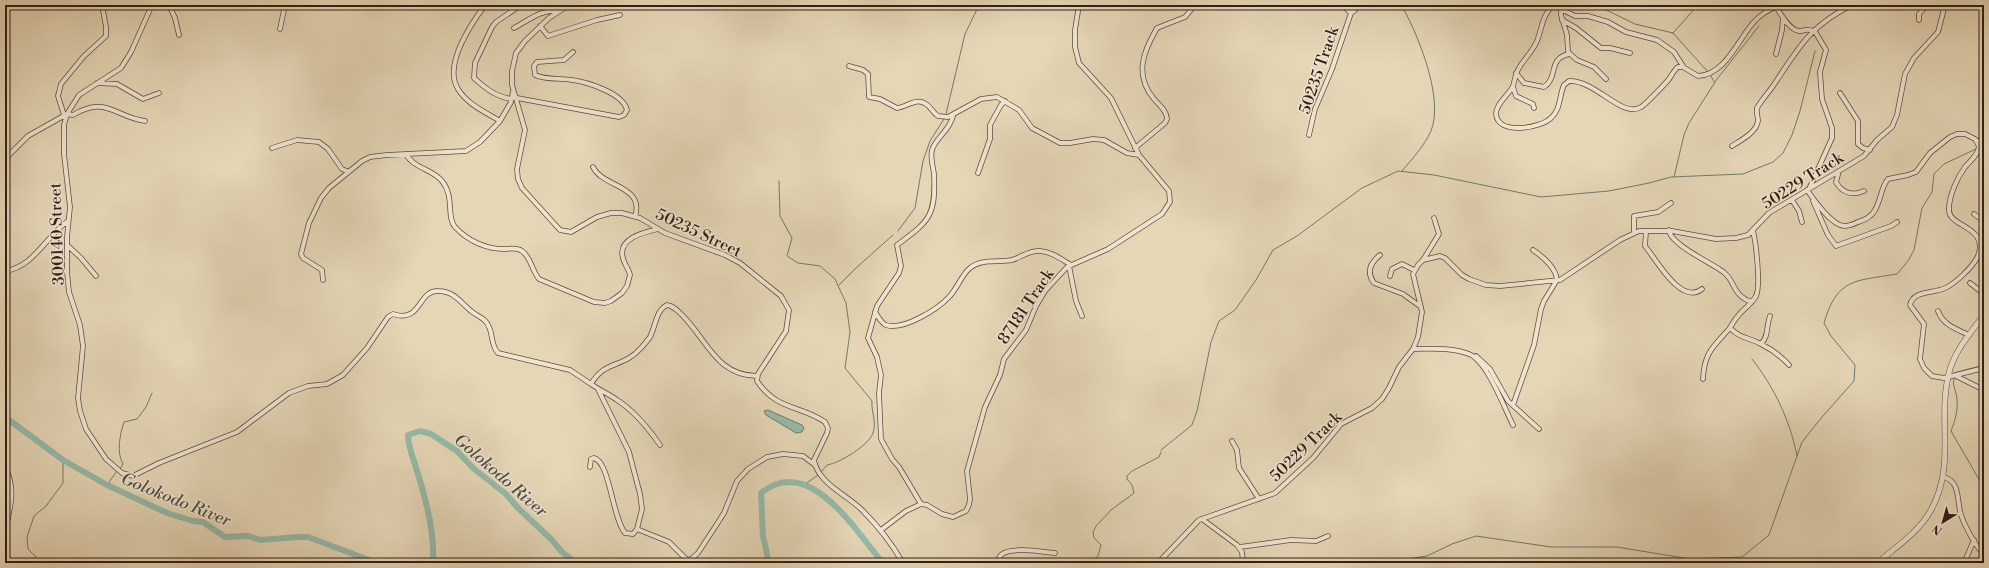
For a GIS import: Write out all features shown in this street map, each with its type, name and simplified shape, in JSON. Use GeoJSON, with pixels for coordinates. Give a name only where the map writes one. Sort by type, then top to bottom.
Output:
{"type":"FeatureCollection","features":[{"type":"Feature","properties":{"kind":"street"},"geometry":{"type":"LineString","coordinates":[[66,115],[58,96],[61,84],[84,56],[106,36],[102,5]]}},
{"type":"Feature","properties":{"kind":"street","name":"300140 Street"},"geometry":{"type":"LineString","coordinates":[[152,5],[121,68],[79,95],[66,115],[63,138],[70,192],[67,245],[70,292],[80,325],[83,346],[78,390],[79,404],[83,422],[106,459],[112,465],[122,473],[133,476],[159,463],[237,432],[289,393],[308,386],[327,384],[340,378],[367,348],[388,317],[393,314],[403,316],[413,313],[428,294],[437,290],[454,295],[471,312],[485,320],[490,328],[494,347],[498,353],[570,370],[591,384]]}},
{"type":"Feature","properties":{"kind":"street"},"geometry":{"type":"LineString","coordinates":[[169,5],[175,18],[179,35]]}},
{"type":"Feature","properties":{"kind":"street"},"geometry":{"type":"LineString","coordinates":[[280,29],[285,5]]}},
{"type":"Feature","properties":{"kind":"street"},"geometry":{"type":"LineString","coordinates":[[485,5],[466,33],[454,67],[453,78],[458,89],[468,101],[500,121]]}},
{"type":"Feature","properties":{"kind":"street"},"geometry":{"type":"LineString","coordinates":[[521,5],[496,22],[478,56],[473,71],[474,78],[484,87],[502,97],[619,117],[624,115],[627,110],[624,104],[602,88],[579,81],[535,75],[534,66],[537,62],[560,61],[567,58],[573,52]]}},
{"type":"Feature","properties":{"kind":"street","name":"50235 Street"},"geometry":{"type":"LineString","coordinates":[[569,5],[540,26],[525,41],[514,58],[512,77],[514,99],[525,130],[517,169],[518,179],[522,188],[557,228],[565,232],[571,232],[597,217],[611,213],[622,213],[635,217],[658,229],[733,259],[761,278],[782,296],[789,310],[786,332],[757,376]]}},
{"type":"Feature","properties":{"kind":"street","name":"87181 Track"},"geometry":{"type":"LineString","coordinates":[[921,504],[927,505],[942,514],[953,518],[966,512],[970,499],[967,471],[985,408],[1000,375],[1004,359],[1026,330],[1036,306],[1045,291],[1070,266],[1108,248],[1162,214],[1168,206],[1171,198],[1169,191],[1139,155],[1111,98],[1079,63],[1075,47],[1075,30],[1079,5]]}},
{"type":"Feature","properties":{"kind":"street"},"geometry":{"type":"LineString","coordinates":[[1135,148],[1167,120],[1166,113],[1149,92],[1146,84],[1142,62],[1146,48],[1157,28],[1185,17],[1195,5]]}},
{"type":"Feature","properties":{"kind":"street"},"geometry":{"type":"LineString","coordinates":[[1342,5],[1351,13],[1359,5]]}},
{"type":"Feature","properties":{"kind":"street"},"geometry":{"type":"LineString","coordinates":[[1553,5],[1543,18],[1537,41],[1516,73],[1513,86],[1498,106],[1497,118],[1502,123],[1511,127],[1526,128],[1545,123],[1552,117],[1559,105],[1562,90],[1567,82],[1574,81],[1585,84],[1625,109],[1634,110],[1645,104],[1670,79],[1676,68],[1680,66],[1683,67]]}},
{"type":"Feature","properties":{"kind":"street"},"geometry":{"type":"LineString","coordinates":[[1732,146],[1746,137],[1755,126],[1758,121],[1758,108],[1795,52],[1813,30],[1835,14],[1852,5]]}},
{"type":"Feature","properties":{"kind":"street"},"geometry":{"type":"LineString","coordinates":[[1919,20],[1920,14],[1927,5]]}},
{"type":"Feature","properties":{"kind":"street","name":"50229 Track"},"geometry":{"type":"LineString","coordinates":[[1753,232],[1767,215],[1864,156],[1894,123],[1905,74],[1914,58],[1939,30],[1945,5]]}},
{"type":"Feature","properties":{"kind":"street"},"geometry":{"type":"LineString","coordinates":[[1561,7],[1562,20],[1566,29],[1567,49],[1569,54],[1577,60],[1594,68],[1606,79]]}},
{"type":"Feature","properties":{"kind":"street"},"geometry":{"type":"LineString","coordinates":[[1561,7],[1575,16],[1588,16],[1608,22],[1626,32],[1657,40],[1674,52],[1683,67],[1698,76],[1711,72],[1735,50],[1754,22],[1776,7],[1783,17],[1797,30],[1813,30],[1826,50],[1820,72],[1822,92],[1833,134],[1830,147],[1808,190],[1828,235],[1836,246],[1857,240],[1897,222]]}},
{"type":"Feature","properties":{"kind":"street"},"geometry":{"type":"LineString","coordinates":[[514,28],[539,13],[550,10],[559,11]]}},
{"type":"Feature","properties":{"kind":"street","name":"50235 Track"},"geometry":{"type":"LineString","coordinates":[[1309,135],[1315,109],[1332,69],[1351,13]]}},
{"type":"Feature","properties":{"kind":"street"},"geometry":{"type":"LineString","coordinates":[[540,26],[548,36],[597,20],[620,15]]}},
{"type":"Feature","properties":{"kind":"street"},"geometry":{"type":"LineString","coordinates":[[1776,54],[1782,30],[1783,17]]}},
{"type":"Feature","properties":{"kind":"street"},"geometry":{"type":"LineString","coordinates":[[1562,20],[1576,28],[1601,48],[1610,48],[1630,54]]}},
{"type":"Feature","properties":{"kind":"street"},"geometry":{"type":"LineString","coordinates":[[1516,73],[1524,83],[1544,88],[1551,79],[1557,60],[1562,55],[1569,54]]}},
{"type":"Feature","properties":{"kind":"street"},"geometry":{"type":"LineString","coordinates":[[849,66],[867,72],[869,76],[868,94],[870,98],[880,99],[900,108],[914,102],[922,102],[938,116],[945,118],[953,116],[981,99],[994,96],[1019,110],[1032,128],[1060,143],[1099,140],[1111,143],[1130,154],[1139,155]]}},
{"type":"Feature","properties":{"kind":"street"},"geometry":{"type":"LineString","coordinates":[[96,83],[117,84],[143,99],[159,93]]}},
{"type":"Feature","properties":{"kind":"street"},"geometry":{"type":"LineString","coordinates":[[1513,86],[1516,96],[1533,104],[1534,108]]}},
{"type":"Feature","properties":{"kind":"street"},"geometry":{"type":"LineString","coordinates":[[1840,92],[1858,121],[1858,144],[1863,148],[1870,150]]}},
{"type":"Feature","properties":{"kind":"street"},"geometry":{"type":"LineString","coordinates":[[323,280],[322,270],[302,256],[303,245],[309,223],[321,198],[329,188],[362,162],[370,158],[406,154],[466,151],[480,142],[500,121],[514,99]]}},
{"type":"Feature","properties":{"kind":"street"},"geometry":{"type":"LineString","coordinates":[[978,173],[990,139],[990,126],[1001,105],[1005,101]]}},
{"type":"Feature","properties":{"kind":"street"},"geometry":{"type":"LineString","coordinates":[[5,159],[28,136],[66,115],[73,115],[91,107],[106,107],[136,120],[145,121]]}},
{"type":"Feature","properties":{"kind":"street"},"geometry":{"type":"LineString","coordinates":[[881,530],[906,511],[921,504],[881,439],[879,393],[881,375],[876,357],[868,338],[874,312],[901,266],[897,245],[920,227],[929,217],[934,198],[933,148],[947,130],[953,116]]}},
{"type":"Feature","properties":{"kind":"street"},"geometry":{"type":"LineString","coordinates":[[1811,195],[1834,222],[1842,226],[1853,224],[1868,218],[1873,214],[1881,199],[1884,184],[1888,179],[1916,172],[1930,153],[1950,137],[1965,134],[1977,142],[1979,147],[1976,154],[1960,177],[1951,198],[1949,211],[1952,218],[1974,232],[1979,246],[1977,257],[1961,277],[1951,286],[1917,296],[1912,299],[1910,305],[1924,326],[1919,353],[1921,363],[1935,378],[1956,376],[1984,368]]}},
{"type":"Feature","properties":{"kind":"street"},"geometry":{"type":"LineString","coordinates":[[1977,142],[1984,138]]}},
{"type":"Feature","properties":{"kind":"street"},"geometry":{"type":"LineString","coordinates":[[272,148],[297,140],[319,142],[328,149],[342,169],[349,172]]}},
{"type":"Feature","properties":{"kind":"street"},"geometry":{"type":"LineString","coordinates":[[406,154],[412,163],[428,171],[444,185],[449,195],[453,224],[472,241],[500,249],[520,250],[526,254],[534,272],[540,279],[594,302],[611,301],[622,293],[627,286],[630,276],[623,258],[625,246],[633,237],[658,229]]}},
{"type":"Feature","properties":{"kind":"street"},"geometry":{"type":"LineString","coordinates":[[593,167],[599,176],[617,184],[636,200],[638,206],[635,217]]}},
{"type":"Feature","properties":{"kind":"street"},"geometry":{"type":"LineString","coordinates":[[1839,171],[1836,182],[1841,189],[1851,194],[1864,192]]}},
{"type":"Feature","properties":{"kind":"street"},"geometry":{"type":"LineString","coordinates":[[1792,200],[1799,211],[1802,222]]}},
{"type":"Feature","properties":{"kind":"street"},"geometry":{"type":"LineString","coordinates":[[1634,232],[1634,216],[1658,212],[1671,203]]}},
{"type":"Feature","properties":{"kind":"street"},"geometry":{"type":"LineString","coordinates":[[1974,214],[1984,221]]}},
{"type":"Feature","properties":{"kind":"street"},"geometry":{"type":"LineString","coordinates":[[1390,276],[1392,269],[1402,264],[1414,270],[1423,260],[1439,234],[1434,218]]}},
{"type":"Feature","properties":{"kind":"street"},"geometry":{"type":"LineString","coordinates":[[5,271],[13,270],[28,262],[55,232],[68,221]]}},
{"type":"Feature","properties":{"kind":"street"},"geometry":{"type":"LineString","coordinates":[[1669,230],[1673,238],[1724,272],[1731,279],[1739,296],[1752,302]]}},
{"type":"Feature","properties":{"kind":"street"},"geometry":{"type":"LineString","coordinates":[[1423,260],[1434,256],[1445,258],[1462,276],[1477,283],[1491,286],[1557,280],[1566,277],[1634,232],[1669,230],[1720,240],[1745,236],[1753,232],[1758,288],[1752,302],[1737,316],[1730,328],[1721,336],[1707,355],[1703,379]]}},
{"type":"Feature","properties":{"kind":"street"},"geometry":{"type":"LineString","coordinates":[[1646,231],[1645,246],[1670,280],[1686,292],[1695,293],[1702,289]]}},
{"type":"Feature","properties":{"kind":"street"},"geometry":{"type":"LineString","coordinates":[[67,245],[81,258],[96,276]]}},
{"type":"Feature","properties":{"kind":"street"},"geometry":{"type":"LineString","coordinates":[[874,312],[880,320],[887,325],[902,325],[916,320],[946,300],[961,281],[966,271],[978,264],[1012,260],[1034,250],[1050,253],[1070,266],[1076,301],[1082,316]]}},
{"type":"Feature","properties":{"kind":"street"},"geometry":{"type":"LineString","coordinates":[[1513,405],[1534,344],[1541,309],[1544,301],[1557,280],[1555,271],[1533,250]]}},
{"type":"Feature","properties":{"kind":"street"},"geometry":{"type":"LineString","coordinates":[[1380,255],[1374,260],[1369,268],[1370,279],[1374,284],[1403,294],[1421,306]]}},
{"type":"Feature","properties":{"kind":"street","name":"50229 Track"},"geometry":{"type":"LineString","coordinates":[[1161,562],[1190,528],[1202,519],[1275,492],[1313,458],[1341,424],[1376,405],[1386,394],[1399,367],[1413,349],[1420,330],[1421,306],[1414,278],[1414,270]]}},
{"type":"Feature","properties":{"kind":"street"},"geometry":{"type":"LineString","coordinates":[[1970,283],[1984,294]]}},
{"type":"Feature","properties":{"kind":"street"},"geometry":{"type":"LineString","coordinates":[[660,445],[652,434],[619,401],[591,384],[602,370],[623,362],[638,351],[650,337],[660,312],[667,305],[683,316],[712,354],[724,366],[743,376],[757,376],[757,381],[765,391],[780,403],[822,420],[827,425],[827,433],[816,456],[815,465]]}},
{"type":"Feature","properties":{"kind":"street"},"geometry":{"type":"LineString","coordinates":[[1938,311],[1942,319],[1952,328],[1969,335]]}},
{"type":"Feature","properties":{"kind":"street"},"geometry":{"type":"LineString","coordinates":[[5,315],[5,323]]}},
{"type":"Feature","properties":{"kind":"street"},"geometry":{"type":"LineString","coordinates":[[1877,563],[1911,535],[1925,520],[1936,501],[1944,477],[1946,401],[1949,377],[1955,356],[1984,315]]}},
{"type":"Feature","properties":{"kind":"street"},"geometry":{"type":"LineString","coordinates":[[1761,344],[1767,337],[1770,316]]}},
{"type":"Feature","properties":{"kind":"street"},"geometry":{"type":"LineString","coordinates":[[1730,328],[1740,337],[1761,344],[1776,352],[1789,365]]}},
{"type":"Feature","properties":{"kind":"street"},"geometry":{"type":"LineString","coordinates":[[1413,349],[1446,349],[1477,356],[1490,369],[1504,396],[1539,429]]}},
{"type":"Feature","properties":{"kind":"street"},"geometry":{"type":"LineString","coordinates":[[1470,354],[1488,374],[1513,425]]}},
{"type":"Feature","properties":{"kind":"street"},"geometry":{"type":"LineString","coordinates":[[1956,376],[1984,390]]}},
{"type":"Feature","properties":{"kind":"street"},"geometry":{"type":"LineString","coordinates":[[590,467],[591,459],[594,458],[600,463],[609,483],[615,512],[622,528],[629,535],[633,534],[637,529],[642,505],[629,452],[598,389]]}},
{"type":"Feature","properties":{"kind":"street"},"geometry":{"type":"LineString","coordinates":[[1232,441],[1237,450],[1239,468],[1259,499]]}},
{"type":"Feature","properties":{"kind":"street"},"geometry":{"type":"LineString","coordinates":[[637,529],[669,542],[685,558],[690,560],[698,553],[717,524],[737,481],[748,469],[767,457],[783,454],[803,456],[815,465],[821,476],[863,510],[881,530],[903,563]]}},
{"type":"Feature","properties":{"kind":"street"},"geometry":{"type":"LineString","coordinates":[[5,466],[12,483],[12,497],[5,530]]}},
{"type":"Feature","properties":{"kind":"street"},"geometry":{"type":"LineString","coordinates":[[1944,477],[1950,480],[1956,487],[1961,513],[1979,550],[1984,554]]}},
{"type":"Feature","properties":{"kind":"street"},"geometry":{"type":"LineString","coordinates":[[1202,519],[1240,547],[1243,563]]}},
{"type":"Feature","properties":{"kind":"street"},"geometry":{"type":"LineString","coordinates":[[1240,547],[1299,539],[1316,541],[1328,536]]}},
{"type":"Feature","properties":{"kind":"street"},"geometry":{"type":"LineString","coordinates":[[1964,563],[1974,540]]}},
{"type":"Feature","properties":{"kind":"street"},"geometry":{"type":"LineString","coordinates":[[996,563],[1001,555],[1008,552],[1034,550],[1055,553]]}},
{"type":"Feature","properties":{"kind":"shaded area"},"geometry":{"type":"Polygon","coordinates":[[[768,410],[802,425],[804,428],[802,432],[796,433],[766,415],[764,411],[768,410]]]}},
{"type":"Feature","properties":{"kind":"waterway"},"geometry":{"type":"LineString","coordinates":[[946,114],[965,34],[979,5]]}},
{"type":"Feature","properties":{"kind":"waterway"},"geometry":{"type":"LineString","coordinates":[[1400,5],[1403,8],[1416,35],[1428,68],[1434,102],[1434,118],[1431,131],[1422,147],[1402,171]]}},
{"type":"Feature","properties":{"kind":"waterway"},"geometry":{"type":"LineString","coordinates":[[1596,5],[1635,24],[1673,33],[1708,72]]}},
{"type":"Feature","properties":{"kind":"waterway"},"geometry":{"type":"LineString","coordinates":[[1673,33],[1698,5]]}},
{"type":"Feature","properties":{"kind":"waterway"},"geometry":{"type":"LineString","coordinates":[[1674,177],[1684,135],[1689,123],[1717,79],[1759,26]]}},
{"type":"Feature","properties":{"kind":"waterway"},"geometry":{"type":"LineString","coordinates":[[1161,450],[1192,425],[1197,411],[1211,342],[1219,321],[1235,310],[1256,280],[1273,250],[1297,236],[1362,188],[1398,171],[1434,175],[1541,197],[1609,191],[1671,177],[1743,174],[1773,162],[1783,153],[1792,135],[1800,111],[1815,51]]}},
{"type":"Feature","properties":{"kind":"waterway"},"geometry":{"type":"LineString","coordinates":[[1710,74],[1714,82]]}},
{"type":"Feature","properties":{"kind":"waterway"},"geometry":{"type":"LineString","coordinates":[[898,231],[915,208],[923,161],[930,141],[944,119]]}},
{"type":"Feature","properties":{"kind":"waterway"},"geometry":{"type":"LineString","coordinates":[[1380,563],[1427,556],[1452,544],[1476,536],[1551,547],[1617,547],[1690,559],[1742,557],[1769,535],[1802,442],[1854,381],[1855,365],[1831,336],[1824,323],[1829,308],[1835,297],[1850,284],[1870,278],[1897,274],[1908,261],[1914,250],[1922,208],[1932,192],[1934,174],[1944,164],[1978,148]]}},
{"type":"Feature","properties":{"kind":"waterway"},"geometry":{"type":"LineString","coordinates":[[779,181],[780,216],[792,238],[787,256],[798,263],[820,266],[835,279],[846,303],[850,332],[845,368],[872,401],[874,429],[870,438],[853,453],[833,464],[827,465],[822,471]]}},
{"type":"Feature","properties":{"kind":"waterway"},"geometry":{"type":"LineString","coordinates":[[839,285],[893,235]]}},
{"type":"Feature","properties":{"kind":"waterway"},"geometry":{"type":"LineString","coordinates":[[1752,359],[1780,404],[1790,430],[1797,456]]}},
{"type":"Feature","properties":{"kind":"waterway"},"geometry":{"type":"LineString","coordinates":[[1954,373],[1984,365]]}},
{"type":"Feature","properties":{"kind":"waterway"},"geometry":{"type":"LineString","coordinates":[[1954,379],[1957,408],[1951,431],[1984,488]]}},
{"type":"Feature","properties":{"kind":"waterway"},"geometry":{"type":"LineString","coordinates":[[120,469],[123,464],[119,443],[124,422],[137,419],[146,407],[152,393]]}},
{"type":"Feature","properties":{"kind":"waterway","name":"Golokodo River"},"geometry":{"type":"LineString","coordinates":[[5,417],[63,460],[107,485],[167,513],[193,521],[203,522],[225,537],[248,536],[260,540],[308,537],[377,563]]}},
{"type":"Feature","properties":{"kind":"waterway","name":"Golokodo River"},"geometry":{"type":"LineString","coordinates":[[433,563],[433,540],[429,516],[424,493],[408,440],[408,435],[420,431],[431,434],[457,451],[473,468],[506,494],[562,552],[576,563]]}},
{"type":"Feature","properties":{"kind":"waterway"},"geometry":{"type":"LineString","coordinates":[[1091,563],[1098,556],[1101,545],[1094,538],[1093,532],[1096,526],[1111,510],[1134,493],[1127,476],[1132,471],[1159,457],[1161,452]]}},
{"type":"Feature","properties":{"kind":"waterway"},"geometry":{"type":"LineString","coordinates":[[42,563],[28,549],[27,537],[34,516],[46,506],[63,483],[63,460]]}},
{"type":"Feature","properties":{"kind":"waterway"},"geometry":{"type":"LineString","coordinates":[[107,485],[117,471]]}},
{"type":"Feature","properties":{"kind":"waterway"},"geometry":{"type":"LineString","coordinates":[[804,485],[818,475]]}},
{"type":"Feature","properties":{"kind":"waterway","name":"Golokodo River"},"geometry":{"type":"LineString","coordinates":[[769,563],[763,536],[761,493],[779,483],[797,483],[814,489],[830,501],[859,533],[883,563]]}},
{"type":"Feature","properties":{"kind":"waterway"},"geometry":{"type":"LineString","coordinates":[[981,563],[986,563]]}}]}
